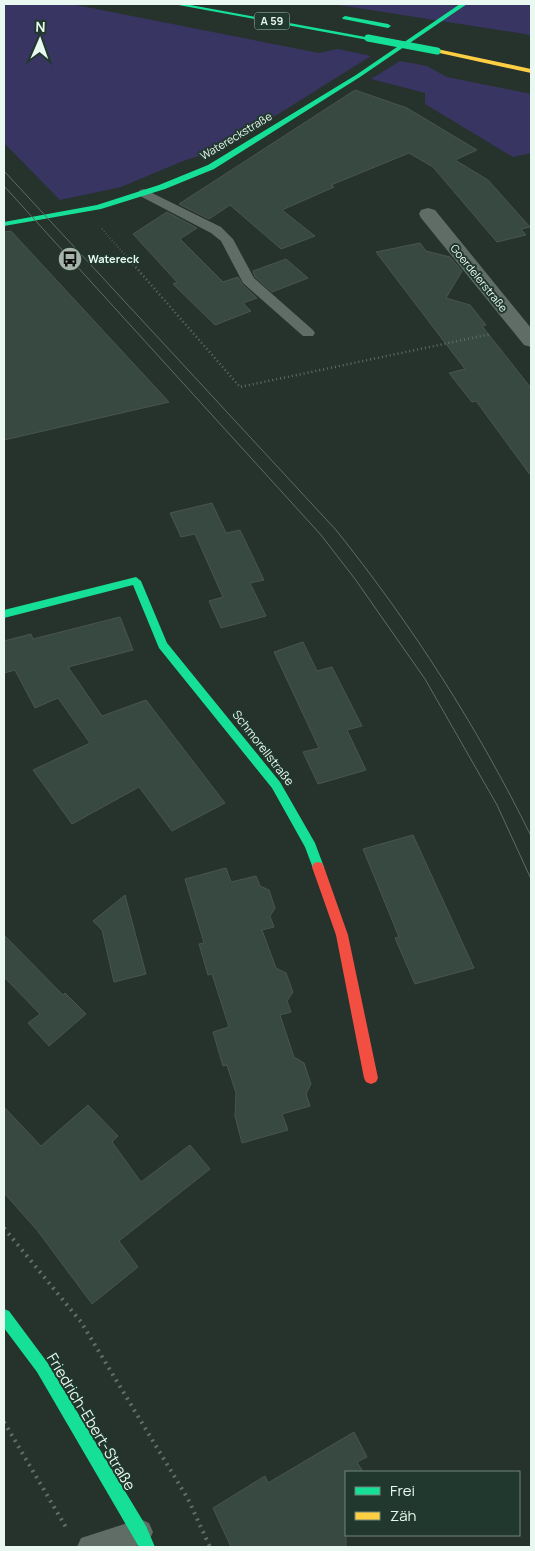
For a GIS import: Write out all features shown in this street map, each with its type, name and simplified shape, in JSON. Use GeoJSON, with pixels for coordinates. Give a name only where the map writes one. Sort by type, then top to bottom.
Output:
{"type":"FeatureCollection","features":[{"type":"Feature","properties":{"kind":"main road","name":"A 59"},"geometry":{"type":"LineString","coordinates":[[176,4],[368,38],[531,71]]}},
{"type":"Feature","properties":{"kind":"main road","name":"Watereckstraße"},"geometry":{"type":"LineString","coordinates":[[4,224],[86,210],[144,193],[211,167],[358,76],[461,6]]}},
{"type":"Feature","properties":{"kind":"main road"},"geometry":{"type":"LineString","coordinates":[[331,16],[442,36]]}},
{"type":"Feature","properties":{"kind":"main road","name":"Schmorellstraße"},"geometry":{"type":"LineString","coordinates":[[4,614],[136,581],[163,645],[276,785],[311,846],[342,935],[371,1078]]}},
{"type":"Feature","properties":{"kind":"main road","name":"Friedrich-Ebert-Straße"},"geometry":{"type":"LineString","coordinates":[[4,1316],[42,1367],[143,1539]]}},
{"type":"Feature","properties":{"kind":"street","name":"Goerdelerstraße"},"geometry":{"type":"LineString","coordinates":[[428,214],[531,341]]}},
{"type":"Feature","properties":{"kind":"lane"},"geometry":{"type":"LineString","coordinates":[[144,193],[216,230],[226,239],[248,280],[308,333]]}},
{"type":"Feature","properties":{"kind":"lane"},"geometry":{"type":"LineString","coordinates":[[90,1547],[143,1539]]}},
{"type":"Feature","properties":{"kind":"path"},"geometry":{"type":"LineString","coordinates":[[4,1228],[81,1322],[188,1499],[210,1547]]}},
{"type":"Feature","properties":{"kind":"path"},"geometry":{"type":"LineString","coordinates":[[4,1422],[68,1531]]}},
{"type":"Feature","properties":{"kind":"shaded area"},"geometry":{"type":"Polygon","coordinates":[[[4,4],[71,4],[319,53],[338,49],[371,56],[253,130],[211,152],[183,161],[121,187],[60,200],[4,143],[4,4]]]}},
{"type":"Feature","properties":{"kind":"shaded area"},"geometry":{"type":"Polygon","coordinates":[[[332,4],[531,4],[531,36],[525,34],[332,4]]]}},
{"type":"Feature","properties":{"kind":"shaded area"},"geometry":{"type":"Polygon","coordinates":[[[400,61],[427,66],[447,77],[531,94],[531,153],[513,157],[425,104],[425,93],[371,79],[400,61]]]}},
{"type":"Feature","properties":{"kind":"building"},"geometry":{"type":"Polygon","coordinates":[[[355,90],[407,108],[477,150],[455,160],[488,180],[530,227],[521,229],[526,235],[497,242],[433,167],[409,153],[331,185],[334,187],[282,210],[315,236],[281,249],[230,205],[209,219],[179,204],[355,90]]]}},
{"type":"Feature","properties":{"kind":"building"},"geometry":{"type":"Polygon","coordinates":[[[167,212],[197,228],[180,239],[223,282],[238,277],[242,284],[257,298],[243,303],[251,311],[215,325],[173,284],[177,282],[133,234],[167,212]]]}},
{"type":"Feature","properties":{"kind":"building"},"geometry":{"type":"Polygon","coordinates":[[[11,231],[169,402],[4,440],[4,232],[11,231]]]}},
{"type":"Feature","properties":{"kind":"building"},"geometry":{"type":"Polygon","coordinates":[[[420,243],[426,251],[450,257],[462,271],[446,298],[470,305],[486,325],[482,326],[531,388],[531,476],[476,401],[472,402],[449,373],[465,369],[376,252],[420,243]]]}},
{"type":"Feature","properties":{"kind":"building"},"geometry":{"type":"Polygon","coordinates":[[[286,259],[308,278],[272,292],[255,277],[253,271],[286,259]]]}},
{"type":"Feature","properties":{"kind":"building"},"geometry":{"type":"Polygon","coordinates":[[[212,503],[226,533],[240,530],[264,580],[250,583],[266,616],[221,628],[209,601],[223,597],[195,534],[181,537],[170,513],[212,503]]]}},
{"type":"Feature","properties":{"kind":"building"},"geometry":{"type":"Polygon","coordinates":[[[120,617],[133,650],[68,667],[102,716],[146,700],[225,803],[172,831],[139,787],[72,824],[33,770],[90,743],[58,698],[35,708],[15,670],[4,673],[4,641],[31,634],[33,639],[120,617]]]}},
{"type":"Feature","properties":{"kind":"building"},"geometry":{"type":"Polygon","coordinates":[[[303,642],[317,671],[332,667],[362,726],[347,730],[366,770],[318,784],[303,752],[319,748],[274,652],[303,642]]]}},
{"type":"Feature","properties":{"kind":"building"},"geometry":{"type":"Polygon","coordinates":[[[413,835],[474,968],[415,984],[395,938],[399,937],[363,849],[413,835]]]}},
{"type":"Feature","properties":{"kind":"building"},"geometry":{"type":"Polygon","coordinates":[[[226,868],[231,882],[256,876],[260,886],[269,890],[275,908],[270,916],[274,927],[262,930],[276,968],[286,973],[293,992],[287,1001],[291,1012],[280,1015],[294,1057],[304,1063],[311,1084],[306,1094],[310,1106],[282,1114],[288,1130],[242,1143],[235,1116],[236,1093],[227,1065],[223,1066],[213,1032],[229,1027],[212,974],[208,975],[199,944],[204,943],[185,879],[226,868]]]}},
{"type":"Feature","properties":{"kind":"building"},"geometry":{"type":"Polygon","coordinates":[[[125,895],[146,974],[114,982],[102,930],[93,921],[125,895]]]}},
{"type":"Feature","properties":{"kind":"building"},"geometry":{"type":"Polygon","coordinates":[[[4,935],[63,995],[65,993],[86,1014],[49,1046],[28,1023],[40,1014],[4,977],[4,935]]]}},
{"type":"Feature","properties":{"kind":"building"},"geometry":{"type":"Polygon","coordinates":[[[88,1105],[118,1136],[112,1142],[141,1182],[190,1145],[210,1169],[119,1241],[138,1267],[92,1304],[37,1230],[4,1193],[4,1107],[41,1146],[88,1105]]]}},
{"type":"Feature","properties":{"kind":"building"},"geometry":{"type":"Polygon","coordinates":[[[354,1432],[367,1457],[357,1462],[362,1471],[345,1471],[346,1547],[231,1547],[213,1508],[265,1476],[268,1483],[354,1432]]]}},
{"type":"Feature","properties":{"kind":"tram line"},"geometry":{"type":"LineString","coordinates":[[4,171],[336,530],[391,602],[442,677],[488,755],[531,836]]}},
{"type":"Feature","properties":{"kind":"tram line"},"geometry":{"type":"LineString","coordinates":[[4,186],[321,535],[355,579],[425,679],[497,805],[531,879]]}},
{"type":"Feature","properties":{"kind":"traffic: fast"},"geometry":{"type":"LineString","coordinates":[[176,4],[368,38]]}},
{"type":"Feature","properties":{"kind":"traffic: fast"},"geometry":{"type":"LineString","coordinates":[[4,224],[98,207],[162,187],[211,167],[358,76],[464,4]]}},
{"type":"Feature","properties":{"kind":"traffic: fast"},"geometry":{"type":"LineString","coordinates":[[345,18],[388,26]]}},
{"type":"Feature","properties":{"kind":"traffic: fast"},"geometry":{"type":"LineString","coordinates":[[368,38],[437,51]]}},
{"type":"Feature","properties":{"kind":"traffic: fast"},"geometry":{"type":"LineString","coordinates":[[4,614],[136,581],[163,645],[276,785],[311,846],[318,867]]}},
{"type":"Feature","properties":{"kind":"traffic: fast"},"geometry":{"type":"LineString","coordinates":[[4,1316],[42,1367],[140,1532],[147,1547]]}},
{"type":"Feature","properties":{"kind":"traffic: slow"},"geometry":{"type":"LineString","coordinates":[[437,51],[531,71]]}},
{"type":"Feature","properties":{"kind":"traffic: jam"},"geometry":{"type":"LineString","coordinates":[[318,867],[342,935],[371,1078]]}},
{"type":"Feature","properties":{"kind":"place","name":"Watereck"},"geometry":{"type":"Point","coordinates":[70,259]}}]}
